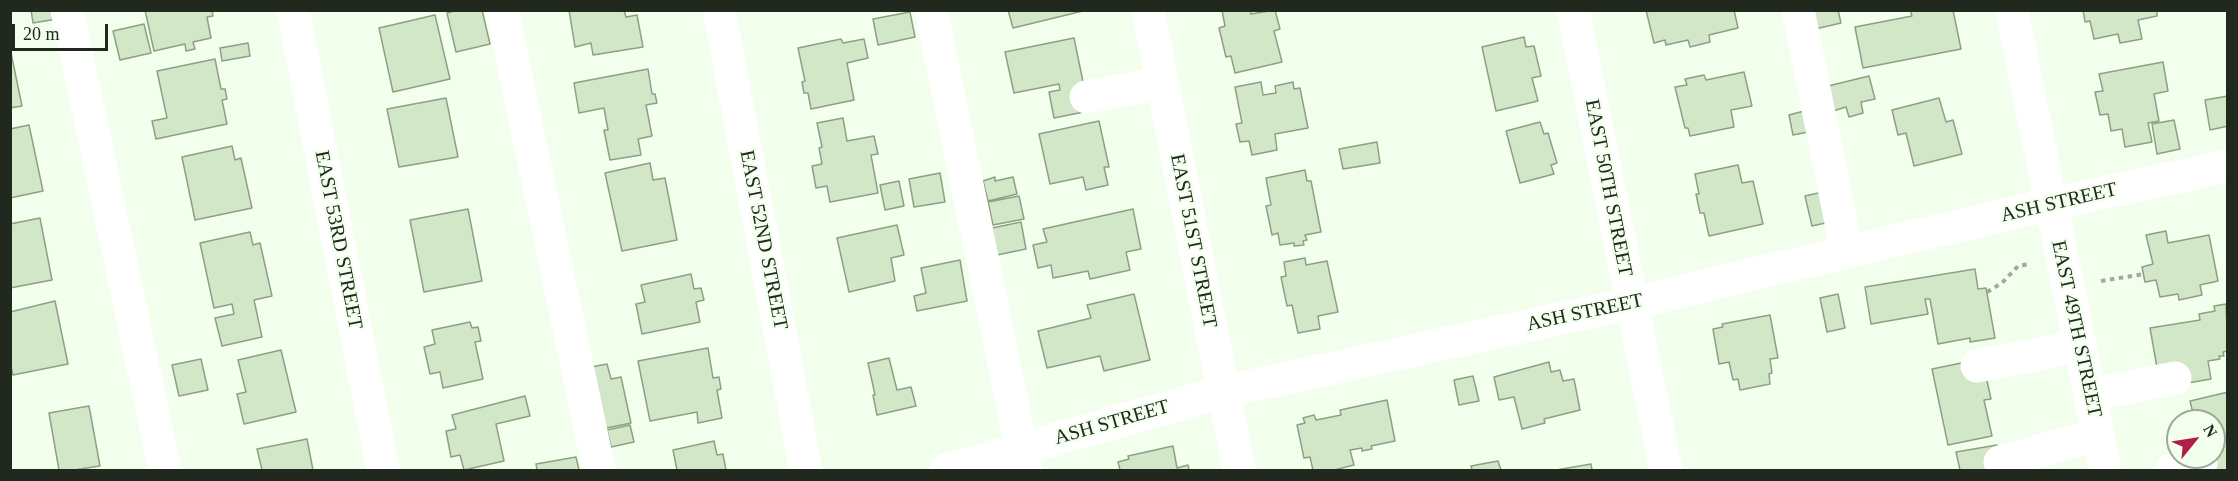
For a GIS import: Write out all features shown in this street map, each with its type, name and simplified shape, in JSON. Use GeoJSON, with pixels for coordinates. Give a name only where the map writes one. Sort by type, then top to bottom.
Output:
{"type":"FeatureCollection","features":[{"type":"Feature","properties":{"kind":"street"},"geometry":{"type":"LineString","coordinates":[[67,10],[165,471]]}},
{"type":"Feature","properties":{"kind":"street","name":"EAST 53RD STREET"},"geometry":{"type":"LineString","coordinates":[[293,10],[383,471]]}},
{"type":"Feature","properties":{"kind":"street"},"geometry":{"type":"LineString","coordinates":[[502,10],[599,471]]}},
{"type":"Feature","properties":{"kind":"street","name":"EAST 52ND STREET"},"geometry":{"type":"LineString","coordinates":[[719,10],[806,471]]}},
{"type":"Feature","properties":{"kind":"street"},"geometry":{"type":"LineString","coordinates":[[931,10],[1024,460]]}},
{"type":"Feature","properties":{"kind":"street","name":"EAST 51ST STREET"},"geometry":{"type":"LineString","coordinates":[[1148,10],[1239,471]]}},
{"type":"Feature","properties":{"kind":"street","name":"EAST 50TH STREET"},"geometry":{"type":"LineString","coordinates":[[1574,10],[1666,471]]}},
{"type":"Feature","properties":{"kind":"street"},"geometry":{"type":"LineString","coordinates":[[1798,10],[1847,252]]}},
{"type":"Feature","properties":{"kind":"street","name":"EAST 49TH STREET"},"geometry":{"type":"LineString","coordinates":[[2012,10],[2105,471]]}},
{"type":"Feature","properties":{"kind":"street"},"geometry":{"type":"LineString","coordinates":[[1086,98],[1162,83]]}},
{"type":"Feature","properties":{"kind":"street","name":"ASH STREET"},"geometry":{"type":"LineString","coordinates":[[946,471],[1024,460],[1223,392],[1631,303],[2051,204],[2228,166]]}},
{"type":"Feature","properties":{"kind":"street"},"geometry":{"type":"LineString","coordinates":[[1977,366],[2080,346]]}},
{"type":"Feature","properties":{"kind":"street"},"geometry":{"type":"LineString","coordinates":[[2090,395],[2175,378]]}},
{"type":"Feature","properties":{"kind":"street"},"geometry":{"type":"LineString","coordinates":[[2000,462],[2098,435]]}},
{"type":"Feature","properties":{"kind":"path"},"geometry":{"type":"LineString","coordinates":[[1987,292],[2002,283],[2018,266],[2065,273],[2144,274]]}},
{"type":"Feature","properties":{"kind":"building"},"geometry":{"type":"Polygon","coordinates":[[[31,10],[62,10],[63,18],[33,23],[31,10]]]}},
{"type":"Feature","properties":{"kind":"building"},"geometry":{"type":"Polygon","coordinates":[[[145,10],[212,10],[213,16],[207,17],[211,38],[193,42],[195,49],[186,51],[185,44],[154,51],[145,10]]]}},
{"type":"Feature","properties":{"kind":"building"},"geometry":{"type":"Polygon","coordinates":[[[457,10],[482,10],[490,44],[456,52],[447,13],[457,10]]]}},
{"type":"Feature","properties":{"kind":"building"},"geometry":{"type":"Polygon","coordinates":[[[569,10],[624,10],[626,17],[637,15],[643,47],[593,55],[591,43],[575,47],[569,10]]]}},
{"type":"Feature","properties":{"kind":"building"},"geometry":{"type":"Polygon","coordinates":[[[1008,10],[1087,10],[1013,28],[1008,10]]]}},
{"type":"Feature","properties":{"kind":"building"},"geometry":{"type":"Polygon","coordinates":[[[1222,10],[1250,10],[1251,14],[1275,10],[1280,29],[1274,31],[1282,62],[1235,73],[1231,56],[1226,57],[1219,28],[1225,26],[1222,10]]]}},
{"type":"Feature","properties":{"kind":"building"},"geometry":{"type":"Polygon","coordinates":[[[1646,10],[1734,10],[1738,28],[1709,35],[1710,42],[1690,47],[1688,40],[1666,45],[1665,40],[1654,43],[1646,10]]]}},
{"type":"Feature","properties":{"kind":"building"},"geometry":{"type":"Polygon","coordinates":[[[1807,10],[1838,10],[1841,23],[1811,30],[1807,10]]]}},
{"type":"Feature","properties":{"kind":"building"},"geometry":{"type":"Polygon","coordinates":[[[1910,10],[1953,10],[1961,49],[1863,68],[1855,27],[1912,16],[1910,10]]]}},
{"type":"Feature","properties":{"kind":"building"},"geometry":{"type":"Polygon","coordinates":[[[2083,10],[2157,10],[2157,16],[2138,20],[2142,39],[2120,43],[2118,34],[2094,39],[2090,21],[2085,22],[2083,10]]]}},
{"type":"Feature","properties":{"kind":"building"},"geometry":{"type":"Polygon","coordinates":[[[910,12],[915,37],[878,45],[873,19],[910,12]]]}},
{"type":"Feature","properties":{"kind":"building"},"geometry":{"type":"Polygon","coordinates":[[[435,15],[450,79],[393,92],[379,28],[435,15]]]}},
{"type":"Feature","properties":{"kind":"building"},"geometry":{"type":"Polygon","coordinates":[[[144,24],[151,53],[120,60],[113,31],[144,24]]]}},
{"type":"Feature","properties":{"kind":"building"},"geometry":{"type":"Polygon","coordinates":[[[1524,37],[1526,47],[1534,46],[1541,76],[1532,78],[1538,101],[1496,111],[1482,47],[1524,37]]]}},
{"type":"Feature","properties":{"kind":"building"},"geometry":{"type":"Polygon","coordinates":[[[1074,38],[1089,111],[1054,118],[1049,92],[1060,90],[1059,84],[1014,93],[1005,52],[1074,38]]]}},
{"type":"Feature","properties":{"kind":"building"},"geometry":{"type":"Polygon","coordinates":[[[841,39],[843,43],[864,39],[868,58],[847,63],[854,100],[811,109],[808,93],[804,93],[802,82],[805,81],[798,48],[841,39]]]}},
{"type":"Feature","properties":{"kind":"building"},"geometry":{"type":"Polygon","coordinates":[[[248,43],[250,56],[222,61],[220,48],[248,43]]]}},
{"type":"Feature","properties":{"kind":"building"},"geometry":{"type":"Polygon","coordinates":[[[10,48],[22,106],[10,108],[10,48]]]}},
{"type":"Feature","properties":{"kind":"building"},"geometry":{"type":"Polygon","coordinates":[[[215,59],[221,89],[225,89],[227,99],[222,100],[227,124],[156,139],[152,121],[167,118],[157,71],[215,59]]]}},
{"type":"Feature","properties":{"kind":"building"},"geometry":{"type":"Polygon","coordinates":[[[2163,62],[2168,91],[2154,94],[2159,121],[2148,123],[2152,142],[2125,147],[2122,129],[2111,131],[2108,114],[2100,115],[2095,92],[2103,91],[2099,74],[2163,62]]]}},
{"type":"Feature","properties":{"kind":"building"},"geometry":{"type":"Polygon","coordinates":[[[648,69],[652,94],[655,94],[657,103],[646,105],[652,136],[638,139],[641,155],[610,160],[604,130],[608,130],[604,108],[579,113],[574,83],[648,69]]]}},
{"type":"Feature","properties":{"kind":"building"},"geometry":{"type":"Polygon","coordinates":[[[1744,72],[1752,106],[1731,110],[1734,127],[1690,136],[1688,128],[1685,128],[1675,87],[1687,85],[1685,79],[1704,75],[1706,80],[1744,72]]]}},
{"type":"Feature","properties":{"kind":"building"},"geometry":{"type":"Polygon","coordinates":[[[1869,76],[1875,99],[1861,102],[1863,113],[1849,117],[1846,107],[1830,112],[1824,87],[1869,76]]]}},
{"type":"Feature","properties":{"kind":"building"},"geometry":{"type":"Polygon","coordinates":[[[1261,82],[1263,95],[1276,93],[1275,86],[1293,82],[1294,89],[1300,88],[1308,128],[1275,134],[1277,150],[1252,155],[1249,141],[1240,142],[1236,124],[1242,123],[1235,87],[1261,82]]]}},
{"type":"Feature","properties":{"kind":"building"},"geometry":{"type":"Polygon","coordinates":[[[2228,96],[2228,126],[2210,130],[2205,100],[2228,96]]]}},
{"type":"Feature","properties":{"kind":"building"},"geometry":{"type":"Polygon","coordinates":[[[446,98],[458,157],[399,167],[387,109],[446,98]]]}},
{"type":"Feature","properties":{"kind":"building"},"geometry":{"type":"Polygon","coordinates":[[[1939,98],[1946,122],[1953,120],[1962,154],[1914,166],[1906,133],[1898,135],[1892,110],[1939,98]]]}},
{"type":"Feature","properties":{"kind":"building"},"geometry":{"type":"Polygon","coordinates":[[[1804,111],[1808,132],[1793,135],[1789,115],[1804,111]]]}},
{"type":"Feature","properties":{"kind":"building"},"geometry":{"type":"Polygon","coordinates":[[[843,118],[847,141],[874,136],[878,154],[871,155],[878,193],[830,202],[827,186],[816,188],[812,166],[822,164],[819,148],[822,147],[817,123],[843,118]]]}},
{"type":"Feature","properties":{"kind":"building"},"geometry":{"type":"Polygon","coordinates":[[[2174,120],[2180,149],[2157,154],[2152,124],[2174,120]]]}},
{"type":"Feature","properties":{"kind":"building"},"geometry":{"type":"Polygon","coordinates":[[[1099,121],[1109,167],[1104,167],[1108,185],[1086,190],[1083,177],[1050,184],[1039,134],[1099,121]]]}},
{"type":"Feature","properties":{"kind":"building"},"geometry":{"type":"Polygon","coordinates":[[[1540,122],[1544,134],[1548,133],[1557,163],[1551,165],[1554,174],[1520,183],[1506,131],[1540,122]]]}},
{"type":"Feature","properties":{"kind":"building"},"geometry":{"type":"Polygon","coordinates":[[[29,125],[43,191],[10,198],[10,129],[29,125]]]}},
{"type":"Feature","properties":{"kind":"building"},"geometry":{"type":"Polygon","coordinates":[[[1377,142],[1380,163],[1343,169],[1339,149],[1377,142]]]}},
{"type":"Feature","properties":{"kind":"building"},"geometry":{"type":"Polygon","coordinates":[[[232,146],[235,160],[241,158],[252,208],[195,220],[182,157],[232,146]]]}},
{"type":"Feature","properties":{"kind":"building"},"geometry":{"type":"Polygon","coordinates":[[[650,163],[653,180],[665,178],[677,240],[622,251],[605,173],[650,163]]]}},
{"type":"Feature","properties":{"kind":"building"},"geometry":{"type":"Polygon","coordinates":[[[1738,165],[1742,183],[1753,181],[1763,224],[1709,236],[1704,213],[1700,213],[1695,174],[1738,165]]]}},
{"type":"Feature","properties":{"kind":"building"},"geometry":{"type":"Polygon","coordinates":[[[1305,170],[1307,181],[1311,181],[1321,232],[1305,235],[1307,240],[1303,241],[1304,245],[1294,246],[1294,243],[1280,245],[1278,233],[1272,235],[1266,206],[1271,205],[1266,178],[1305,170]]]}},
{"type":"Feature","properties":{"kind":"building"},"geometry":{"type":"Polygon","coordinates":[[[940,173],[945,202],[914,207],[909,179],[940,173]]]}},
{"type":"Feature","properties":{"kind":"building"},"geometry":{"type":"Polygon","coordinates":[[[995,177],[995,181],[1013,177],[1017,194],[988,201],[983,181],[995,177]]]}},
{"type":"Feature","properties":{"kind":"building"},"geometry":{"type":"Polygon","coordinates":[[[899,181],[904,206],[885,210],[880,185],[899,181]]]}},
{"type":"Feature","properties":{"kind":"building"},"geometry":{"type":"Polygon","coordinates":[[[1823,192],[1830,222],[1812,226],[1805,196],[1823,192]]]}},
{"type":"Feature","properties":{"kind":"building"},"geometry":{"type":"Polygon","coordinates":[[[1019,196],[1024,219],[993,225],[988,202],[1019,196]]]}},
{"type":"Feature","properties":{"kind":"building"},"geometry":{"type":"Polygon","coordinates":[[[468,209],[482,281],[424,292],[410,220],[468,209]]]}},
{"type":"Feature","properties":{"kind":"building"},"geometry":{"type":"Polygon","coordinates":[[[1133,209],[1141,249],[1126,252],[1130,270],[1090,279],[1088,271],[1053,278],[1051,265],[1038,268],[1033,245],[1047,242],[1043,229],[1133,209]]]}},
{"type":"Feature","properties":{"kind":"building"},"geometry":{"type":"Polygon","coordinates":[[[40,218],[52,280],[10,288],[10,224],[40,218]]]}},
{"type":"Feature","properties":{"kind":"building"},"geometry":{"type":"Polygon","coordinates":[[[1021,222],[1026,249],[997,255],[992,228],[1021,222]]]}},
{"type":"Feature","properties":{"kind":"building"},"geometry":{"type":"Polygon","coordinates":[[[897,225],[904,255],[891,258],[895,281],[849,292],[837,238],[897,225]]]}},
{"type":"Feature","properties":{"kind":"building"},"geometry":{"type":"Polygon","coordinates":[[[2166,231],[2168,243],[2209,235],[2218,281],[2200,285],[2202,295],[2179,300],[2178,294],[2160,297],[2156,280],[2145,282],[2142,267],[2153,264],[2146,235],[2166,231]]]}},
{"type":"Feature","properties":{"kind":"building"},"geometry":{"type":"Polygon","coordinates":[[[250,232],[253,245],[260,243],[272,296],[254,300],[262,337],[222,346],[215,318],[234,314],[232,304],[214,308],[200,243],[250,232]]]}},
{"type":"Feature","properties":{"kind":"building"},"geometry":{"type":"Polygon","coordinates":[[[1305,258],[1306,265],[1327,261],[1338,312],[1318,316],[1320,329],[1298,333],[1292,305],[1287,306],[1281,277],[1286,276],[1284,262],[1305,258]]]}},
{"type":"Feature","properties":{"kind":"building"},"geometry":{"type":"Polygon","coordinates":[[[960,260],[967,301],[917,311],[914,296],[926,293],[921,268],[960,260]]]}},
{"type":"Feature","properties":{"kind":"building"},"geometry":{"type":"Polygon","coordinates":[[[1975,269],[1978,289],[1986,288],[1995,338],[1970,342],[1970,338],[1938,344],[1930,299],[1925,299],[1928,314],[1871,324],[1865,287],[1975,269]]]}},
{"type":"Feature","properties":{"kind":"building"},"geometry":{"type":"Polygon","coordinates":[[[691,274],[694,289],[701,288],[704,300],[696,302],[700,322],[642,334],[636,304],[645,302],[641,285],[691,274]]]}},
{"type":"Feature","properties":{"kind":"building"},"geometry":{"type":"Polygon","coordinates":[[[1134,294],[1150,360],[1104,371],[1100,356],[1047,368],[1038,331],[1091,318],[1087,305],[1134,294]]]}},
{"type":"Feature","properties":{"kind":"building"},"geometry":{"type":"Polygon","coordinates":[[[1838,294],[1845,328],[1827,332],[1820,298],[1838,294]]]}},
{"type":"Feature","properties":{"kind":"building"},"geometry":{"type":"Polygon","coordinates":[[[55,301],[68,364],[13,375],[10,363],[10,312],[55,301]]]}},
{"type":"Feature","properties":{"kind":"building"},"geometry":{"type":"Polygon","coordinates":[[[2226,304],[2228,351],[2223,352],[2224,356],[2219,356],[2220,359],[2208,361],[2211,379],[2176,385],[2158,373],[2150,328],[2200,320],[2199,314],[2215,311],[2214,306],[2226,304]]]}},
{"type":"Feature","properties":{"kind":"building"},"geometry":{"type":"Polygon","coordinates":[[[1770,315],[1778,358],[1770,359],[1772,373],[1769,374],[1770,384],[1740,390],[1738,379],[1733,380],[1729,362],[1719,364],[1713,329],[1723,327],[1722,324],[1770,315]]]}},
{"type":"Feature","properties":{"kind":"building"},"geometry":{"type":"Polygon","coordinates":[[[470,322],[472,328],[478,327],[481,341],[475,342],[483,379],[443,388],[440,372],[430,374],[424,347],[435,344],[432,330],[470,322]]]}},
{"type":"Feature","properties":{"kind":"building"},"geometry":{"type":"Polygon","coordinates":[[[708,348],[713,378],[719,377],[721,389],[717,390],[722,418],[698,423],[697,412],[650,421],[638,361],[708,348]]]}},
{"type":"Feature","properties":{"kind":"building"},"geometry":{"type":"Polygon","coordinates":[[[281,350],[296,412],[244,424],[237,394],[246,392],[238,360],[281,350]]]}},
{"type":"Feature","properties":{"kind":"building"},"geometry":{"type":"Polygon","coordinates":[[[889,358],[897,390],[911,387],[916,406],[877,415],[868,363],[889,358]]]}},
{"type":"Feature","properties":{"kind":"building"},"geometry":{"type":"Polygon","coordinates":[[[201,359],[208,390],[179,396],[172,365],[201,359]]]}},
{"type":"Feature","properties":{"kind":"building"},"geometry":{"type":"Polygon","coordinates":[[[1976,360],[1986,376],[1991,399],[1984,400],[1992,436],[1948,445],[1932,369],[1976,360]]]}},
{"type":"Feature","properties":{"kind":"building"},"geometry":{"type":"Polygon","coordinates":[[[1549,362],[1551,372],[1560,370],[1563,381],[1574,379],[1580,410],[1544,419],[1545,423],[1522,429],[1514,397],[1499,400],[1494,377],[1549,362]]]}},
{"type":"Feature","properties":{"kind":"building"},"geometry":{"type":"Polygon","coordinates":[[[607,364],[611,379],[621,377],[631,423],[602,429],[591,367],[607,364]]]}},
{"type":"Feature","properties":{"kind":"building"},"geometry":{"type":"Polygon","coordinates":[[[1473,376],[1479,401],[1459,405],[1454,380],[1473,376]]]}},
{"type":"Feature","properties":{"kind":"building"},"geometry":{"type":"Polygon","coordinates":[[[2228,392],[2228,470],[2203,470],[2226,469],[2226,409],[2192,409],[2190,401],[2228,392]]]}},
{"type":"Feature","properties":{"kind":"building"},"geometry":{"type":"Polygon","coordinates":[[[525,396],[530,416],[496,424],[504,461],[464,470],[460,455],[451,457],[446,431],[456,429],[452,415],[525,396]]]}},
{"type":"Feature","properties":{"kind":"building"},"geometry":{"type":"Polygon","coordinates":[[[1387,400],[1395,441],[1371,446],[1372,449],[1362,451],[1362,448],[1350,450],[1354,465],[1334,470],[1313,470],[1310,457],[1304,458],[1297,425],[1305,423],[1303,418],[1314,415],[1316,420],[1341,415],[1340,410],[1387,400]]]}},
{"type":"Feature","properties":{"kind":"building"},"geometry":{"type":"Polygon","coordinates":[[[89,406],[100,466],[59,470],[49,413],[89,406]]]}},
{"type":"Feature","properties":{"kind":"building"},"geometry":{"type":"Polygon","coordinates":[[[630,425],[634,442],[611,447],[607,430],[630,425]]]}},
{"type":"Feature","properties":{"kind":"building"},"geometry":{"type":"Polygon","coordinates":[[[307,439],[313,470],[262,470],[257,449],[307,439]]]}},
{"type":"Feature","properties":{"kind":"building"},"geometry":{"type":"Polygon","coordinates":[[[714,441],[717,455],[723,454],[726,470],[677,470],[673,450],[714,441]]]}},
{"type":"Feature","properties":{"kind":"building"},"geometry":{"type":"Polygon","coordinates":[[[1997,445],[2001,470],[1960,470],[1956,452],[1997,445]]]}},
{"type":"Feature","properties":{"kind":"building"},"geometry":{"type":"Polygon","coordinates":[[[1173,446],[1177,468],[1188,465],[1189,470],[1120,470],[1118,462],[1129,459],[1128,456],[1173,446]]]}},
{"type":"Feature","properties":{"kind":"building"},"geometry":{"type":"Polygon","coordinates":[[[576,457],[579,470],[537,470],[536,464],[576,457]]]}},
{"type":"Feature","properties":{"kind":"building"},"geometry":{"type":"Polygon","coordinates":[[[1498,461],[1501,470],[1472,470],[1471,466],[1498,461]]]}},
{"type":"Feature","properties":{"kind":"building"},"geometry":{"type":"Polygon","coordinates":[[[1591,464],[1592,470],[1556,470],[1591,464]]]}}]}
